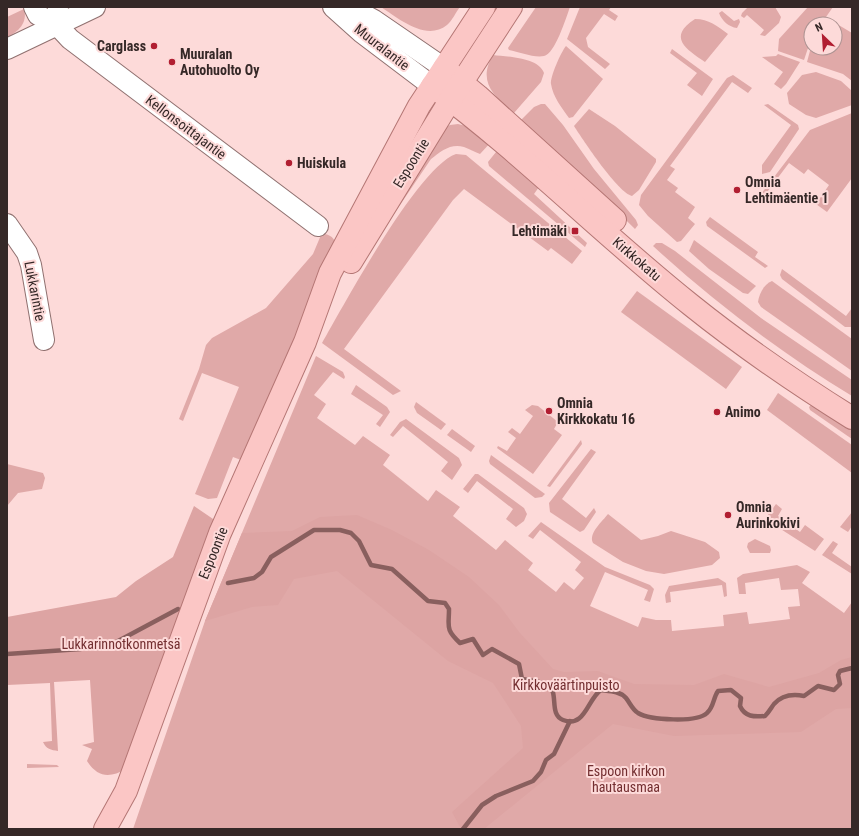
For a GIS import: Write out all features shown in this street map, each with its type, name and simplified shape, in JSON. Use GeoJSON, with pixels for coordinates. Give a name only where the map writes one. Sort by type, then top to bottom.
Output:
{"type":"FeatureCollection","features":[{"type":"Feature","properties":{"kind":"main road","name":"Espoontie"},"geometry":{"type":"LineString","coordinates":[[105,829],[126,791],[220,533],[314,321],[330,274],[345,243],[420,106],[484,7]]}},
{"type":"Feature","properties":{"kind":"main road","name":"Espoontie"},"geometry":{"type":"LineString","coordinates":[[314,321],[341,280],[456,91],[511,7]]}},
{"type":"Feature","properties":{"kind":"main road","name":"Kirkkokatu"},"geometry":{"type":"LineString","coordinates":[[438,77],[641,243],[699,293],[795,365],[852,402]]}},
{"type":"Feature","properties":{"kind":"main road","name":"Kirkkokatu"},"geometry":{"type":"LineString","coordinates":[[456,91],[516,153],[690,305],[787,377],[852,418]]}},
{"type":"Feature","properties":{"kind":"main road","name":"Espoontie"},"geometry":{"type":"LineString","coordinates":[[120,829],[126,791]]}},
{"type":"Feature","properties":{"kind":"street","name":"Kellonsoittajantie"},"geometry":{"type":"LineString","coordinates":[[34,7],[38,15],[58,16],[70,39],[318,226]]}},
{"type":"Feature","properties":{"kind":"street"},"geometry":{"type":"LineString","coordinates":[[7,49],[58,16],[95,7]]}},
{"type":"Feature","properties":{"kind":"street","name":"Muuralantie"},"geometry":{"type":"LineString","coordinates":[[334,7],[362,33],[438,77]]}},
{"type":"Feature","properties":{"kind":"street","name":"Muuralantie"},"geometry":{"type":"LineString","coordinates":[[350,7],[374,20],[438,77]]}},
{"type":"Feature","properties":{"kind":"street","name":"Lukkarintie"},"geometry":{"type":"LineString","coordinates":[[7,224],[27,253],[31,265],[44,340]]}},
{"type":"Feature","properties":{"kind":"green space"},"geometry":{"type":"Polygon","coordinates":[[[381,7],[460,7],[447,25],[439,30],[430,31],[421,30],[412,26],[381,7]]]}},
{"type":"Feature","properties":{"kind":"green space"},"geometry":{"type":"Polygon","coordinates":[[[536,7],[570,7],[556,43],[548,54],[544,56],[531,56],[509,50],[508,48],[536,7]]]}},
{"type":"Feature","properties":{"kind":"green space"},"geometry":{"type":"Polygon","coordinates":[[[580,7],[611,7],[609,10],[618,16],[615,21],[604,14],[586,38],[588,47],[610,64],[605,69],[567,39],[580,7]]]}},
{"type":"Feature","properties":{"kind":"green space"},"geometry":{"type":"Polygon","coordinates":[[[748,7],[775,7],[781,17],[779,23],[765,36],[760,35],[764,30],[747,15],[744,18],[741,16],[748,7]]]}},
{"type":"Feature","properties":{"kind":"green space"},"geometry":{"type":"Polygon","coordinates":[[[808,7],[833,7],[827,16],[803,16],[803,56],[805,56],[804,60],[778,51],[779,39],[808,7]]]}},
{"type":"Feature","properties":{"kind":"green space"},"geometry":{"type":"Polygon","coordinates":[[[24,9],[25,19],[23,23],[18,30],[7,37],[7,17],[24,9]]]}},
{"type":"Feature","properties":{"kind":"green space"},"geometry":{"type":"Polygon","coordinates":[[[722,11],[734,21],[739,19],[740,22],[737,28],[724,21],[719,13],[722,11]]]}},
{"type":"Feature","properties":{"kind":"green space"},"geometry":{"type":"Polygon","coordinates":[[[695,19],[709,22],[728,34],[705,62],[691,52],[682,42],[682,31],[695,19]]]}},
{"type":"Feature","properties":{"kind":"green space"},"geometry":{"type":"Polygon","coordinates":[[[843,28],[852,33],[852,81],[843,74],[807,62],[809,56],[843,56],[843,28]]]}},
{"type":"Feature","properties":{"kind":"green space"},"geometry":{"type":"Polygon","coordinates":[[[566,46],[603,79],[573,117],[569,118],[556,98],[551,84],[556,65],[566,46]]]}},
{"type":"Feature","properties":{"kind":"green space"},"geometry":{"type":"Polygon","coordinates":[[[672,49],[713,79],[702,96],[687,85],[697,73],[670,53],[672,49]]]}},
{"type":"Feature","properties":{"kind":"green space"},"geometry":{"type":"Polygon","coordinates":[[[778,54],[800,62],[786,84],[781,89],[774,84],[783,72],[762,57],[776,56],[778,54]]]}},
{"type":"Feature","properties":{"kind":"green space"},"geometry":{"type":"Polygon","coordinates":[[[493,55],[514,57],[529,61],[541,68],[544,73],[541,82],[514,113],[494,94],[487,81],[488,65],[493,55]]]}},
{"type":"Feature","properties":{"kind":"green space"},"geometry":{"type":"Polygon","coordinates":[[[816,72],[841,81],[852,91],[852,105],[816,118],[806,115],[789,104],[787,93],[802,75],[816,72]]]}},
{"type":"Feature","properties":{"kind":"green space"},"geometry":{"type":"Polygon","coordinates":[[[733,75],[752,88],[748,93],[732,82],[670,166],[675,169],[667,180],[678,188],[675,192],[695,207],[688,218],[695,224],[681,241],[677,242],[648,216],[639,205],[641,195],[727,78],[733,75]]]}},
{"type":"Feature","properties":{"kind":"green space"},"geometry":{"type":"Polygon","coordinates":[[[545,104],[563,125],[594,169],[636,220],[638,225],[635,229],[521,120],[534,107],[545,104]]]}},
{"type":"Feature","properties":{"kind":"green space"},"geometry":{"type":"Polygon","coordinates":[[[768,104],[798,125],[799,129],[770,172],[762,174],[762,165],[791,125],[764,105],[768,104]]]}},
{"type":"Feature","properties":{"kind":"green space"},"geometry":{"type":"Polygon","coordinates":[[[589,109],[615,126],[656,159],[656,162],[639,190],[632,196],[618,186],[593,154],[574,126],[589,109]]]}},
{"type":"Feature","properties":{"kind":"green space"},"geometry":{"type":"Polygon","coordinates":[[[852,113],[852,178],[827,212],[816,204],[829,185],[808,169],[804,174],[789,163],[761,200],[758,198],[810,130],[852,113]]]}},
{"type":"Feature","properties":{"kind":"green space"},"geometry":{"type":"Polygon","coordinates":[[[458,124],[466,126],[492,141],[480,154],[464,147],[455,146],[442,151],[431,159],[373,245],[441,130],[450,125],[458,124]]]}},
{"type":"Feature","properties":{"kind":"green space"},"geometry":{"type":"Polygon","coordinates":[[[500,147],[539,187],[534,194],[587,243],[585,247],[489,166],[488,162],[500,147]]]}},
{"type":"Feature","properties":{"kind":"green space"},"geometry":{"type":"Polygon","coordinates":[[[456,154],[466,155],[582,251],[572,264],[551,248],[548,251],[464,189],[453,200],[344,349],[401,391],[393,395],[322,343],[364,269],[403,209],[422,183],[440,164],[456,154]]]}},
{"type":"Feature","properties":{"kind":"green space"},"geometry":{"type":"Polygon","coordinates":[[[710,217],[758,252],[755,257],[768,266],[765,268],[707,226],[706,222],[710,217]]]}},
{"type":"Feature","properties":{"kind":"green space"},"geometry":{"type":"Polygon","coordinates":[[[324,234],[334,239],[337,249],[241,460],[233,457],[217,498],[208,499],[195,494],[239,387],[202,373],[183,421],[179,419],[199,369],[206,345],[212,338],[266,308],[313,254],[321,235],[324,234]]]}},
{"type":"Feature","properties":{"kind":"green space"},"geometry":{"type":"Polygon","coordinates":[[[694,240],[756,286],[748,294],[743,293],[709,269],[689,251],[694,240]]]}},
{"type":"Feature","properties":{"kind":"green space"},"geometry":{"type":"Polygon","coordinates":[[[656,243],[662,243],[675,251],[761,318],[852,380],[852,396],[774,344],[724,307],[653,246],[656,243]]]}},
{"type":"Feature","properties":{"kind":"green space"},"geometry":{"type":"Polygon","coordinates":[[[782,269],[846,316],[852,308],[852,327],[845,327],[782,279],[780,275],[782,269]]]}},
{"type":"Feature","properties":{"kind":"green space"},"geometry":{"type":"Polygon","coordinates":[[[772,281],[852,339],[852,371],[761,307],[758,302],[759,296],[764,287],[772,281]]]}},
{"type":"Feature","properties":{"kind":"green space"},"geometry":{"type":"Polygon","coordinates":[[[637,291],[742,367],[726,389],[621,312],[637,291]]]}},
{"type":"Feature","properties":{"kind":"green space","name":"Espoon kirkon hautausmaa"},"geometry":{"type":"Polygon","coordinates":[[[316,356],[343,372],[345,377],[344,379],[333,372],[314,395],[326,404],[317,418],[355,445],[363,436],[390,455],[383,465],[428,501],[436,490],[460,507],[453,516],[496,550],[505,540],[533,563],[528,570],[556,592],[564,582],[574,590],[584,578],[575,570],[581,562],[540,530],[533,539],[528,536],[541,522],[605,567],[650,585],[654,589],[650,602],[644,600],[648,590],[605,572],[590,606],[638,627],[642,617],[656,620],[671,620],[672,631],[724,626],[723,615],[747,612],[749,624],[790,619],[788,607],[800,606],[798,589],[781,590],[779,578],[745,583],[746,594],[739,594],[737,578],[743,574],[797,565],[810,572],[802,583],[844,613],[852,602],[852,829],[133,829],[205,621],[316,356]]]}},
{"type":"Feature","properties":{"kind":"green space"},"geometry":{"type":"Polygon","coordinates":[[[356,385],[387,407],[390,412],[380,427],[376,424],[383,415],[351,394],[356,385]]]}},
{"type":"Feature","properties":{"kind":"green space"},"geometry":{"type":"Polygon","coordinates":[[[778,393],[852,445],[852,473],[767,410],[778,393]]]}},
{"type":"Feature","properties":{"kind":"green space"},"geometry":{"type":"Polygon","coordinates":[[[416,402],[446,424],[441,430],[417,413],[414,407],[416,402]]]}},
{"type":"Feature","properties":{"kind":"green space"},"geometry":{"type":"Polygon","coordinates":[[[532,405],[538,406],[558,422],[554,429],[562,435],[533,474],[497,448],[498,446],[507,451],[516,438],[508,432],[512,428],[520,434],[533,416],[525,410],[532,405]]]}},
{"type":"Feature","properties":{"kind":"green space"},"geometry":{"type":"Polygon","coordinates":[[[811,405],[852,425],[852,439],[810,410],[809,407],[811,405]]]}},
{"type":"Feature","properties":{"kind":"green space"},"geometry":{"type":"Polygon","coordinates":[[[406,419],[459,458],[462,465],[452,480],[441,471],[448,462],[403,426],[393,437],[390,435],[400,422],[406,419]]]}},
{"type":"Feature","properties":{"kind":"green space"},"geometry":{"type":"Polygon","coordinates":[[[452,429],[475,446],[471,452],[447,435],[452,429]]]}},
{"type":"Feature","properties":{"kind":"green space"},"geometry":{"type":"Polygon","coordinates":[[[581,440],[582,444],[550,487],[547,486],[581,440]]]}},
{"type":"Feature","properties":{"kind":"green space"},"geometry":{"type":"Polygon","coordinates":[[[591,449],[596,452],[562,499],[586,518],[594,508],[596,512],[584,530],[580,532],[550,512],[549,503],[591,449]]]}},
{"type":"Feature","properties":{"kind":"green space"},"geometry":{"type":"Polygon","coordinates":[[[491,455],[545,494],[542,497],[535,498],[490,464],[489,461],[491,455]]]}},
{"type":"Feature","properties":{"kind":"green space"},"geometry":{"type":"Polygon","coordinates":[[[7,464],[43,473],[45,478],[42,489],[18,493],[7,506],[7,464]]]}},
{"type":"Feature","properties":{"kind":"green space"},"geometry":{"type":"Polygon","coordinates":[[[475,474],[478,474],[524,508],[527,514],[524,521],[516,527],[506,519],[513,509],[477,481],[468,493],[463,489],[475,474]]]}},
{"type":"Feature","properties":{"kind":"green space"},"geometry":{"type":"Polygon","coordinates":[[[776,504],[782,509],[778,516],[800,532],[805,525],[824,539],[815,551],[765,519],[776,504]]]}},
{"type":"Feature","properties":{"kind":"green space","name":"Lukkarinnotkonmetsä"},"geometry":{"type":"Polygon","coordinates":[[[194,506],[216,521],[126,769],[115,774],[105,775],[95,771],[91,767],[87,761],[92,749],[82,745],[94,742],[90,680],[54,682],[58,751],[47,748],[43,742],[52,741],[50,683],[7,685],[7,617],[116,597],[136,581],[173,557],[194,506]]]}},
{"type":"Feature","properties":{"kind":"green space"},"geometry":{"type":"Polygon","coordinates":[[[852,512],[852,526],[848,532],[840,527],[852,512]]]}},
{"type":"Feature","properties":{"kind":"green space"},"geometry":{"type":"Polygon","coordinates":[[[608,514],[641,540],[671,531],[705,542],[719,552],[720,558],[712,565],[664,574],[646,571],[623,562],[593,543],[592,539],[594,531],[608,514]]]}},
{"type":"Feature","properties":{"kind":"green space","name":"Kirkkoväärtinpuisto"},"geometry":{"type":"Polygon","coordinates":[[[357,515],[392,530],[429,550],[469,577],[499,605],[520,633],[553,669],[564,672],[598,671],[634,684],[694,685],[724,674],[769,687],[819,673],[841,660],[852,657],[852,708],[836,709],[801,732],[674,736],[613,724],[484,829],[461,829],[452,812],[523,748],[521,726],[493,683],[448,661],[337,571],[294,579],[278,605],[252,607],[205,621],[242,533],[292,531],[320,517],[357,515]]]}},
{"type":"Feature","properties":{"kind":"green space"},"geometry":{"type":"Polygon","coordinates":[[[755,539],[770,546],[770,553],[750,553],[747,547],[748,543],[755,539]]]}},
{"type":"Feature","properties":{"kind":"green space"},"geometry":{"type":"Polygon","coordinates":[[[833,541],[838,544],[832,553],[852,567],[852,574],[822,555],[833,541]]]}},
{"type":"Feature","properties":{"kind":"green space"},"geometry":{"type":"Polygon","coordinates":[[[718,578],[726,583],[727,596],[724,597],[722,585],[670,592],[671,602],[666,603],[665,595],[669,586],[718,578]]]}},
{"type":"Feature","properties":{"kind":"green space"},"geometry":{"type":"Polygon","coordinates":[[[27,764],[57,765],[59,767],[27,768],[27,764]]]}},
{"type":"Feature","properties":{"kind":"waterway"},"geometry":{"type":"LineString","coordinates":[[228,583],[254,578],[262,572],[271,557],[314,530],[340,530],[351,533],[359,541],[371,565],[392,569],[428,601],[445,603],[449,609],[450,631],[460,643],[473,639],[483,655],[492,649],[519,664],[522,679],[535,681],[551,688],[556,713],[563,720],[570,722],[581,717],[601,690],[621,694],[638,713],[662,719],[684,719],[702,716],[711,708],[718,691],[731,690],[741,698],[740,706],[744,712],[750,716],[765,716],[774,704],[784,697],[792,695],[804,696],[818,686],[834,690],[840,684],[838,675],[840,671],[852,668]]}},
{"type":"Feature","properties":{"kind":"waterway"},"geometry":{"type":"LineString","coordinates":[[97,648],[105,648],[178,609]]}},
{"type":"Feature","properties":{"kind":"waterway"},"geometry":{"type":"LineString","coordinates":[[7,654],[81,649]]}},
{"type":"Feature","properties":{"kind":"waterway"},"geometry":{"type":"LineString","coordinates":[[463,829],[482,805],[496,796],[533,781],[541,772],[546,760],[554,754],[570,721]]}},
{"type":"Feature","properties":{"kind":"place","name":"Carglass"},"geometry":{"type":"Point","coordinates":[154,46]}},
{"type":"Feature","properties":{"kind":"place","name":"Muuralan Autohuolto Oy"},"geometry":{"type":"Point","coordinates":[172,62]}},
{"type":"Feature","properties":{"kind":"place","name":"Huiskula"},"geometry":{"type":"Point","coordinates":[289,163]}},
{"type":"Feature","properties":{"kind":"place","name":"Omnia Lehtimäentie 1"},"geometry":{"type":"Point","coordinates":[737,190]}},
{"type":"Feature","properties":{"kind":"place","name":"Lehtimäki"},"geometry":{"type":"Point","coordinates":[575,231]}},
{"type":"Feature","properties":{"kind":"place","name":"Omnia Kirkkokatu 16"},"geometry":{"type":"Point","coordinates":[549,411]}},
{"type":"Feature","properties":{"kind":"place","name":"Animo"},"geometry":{"type":"Point","coordinates":[717,412]}},
{"type":"Feature","properties":{"kind":"place","name":"Omnia Aurinkokivi"},"geometry":{"type":"Point","coordinates":[728,515]}}]}
